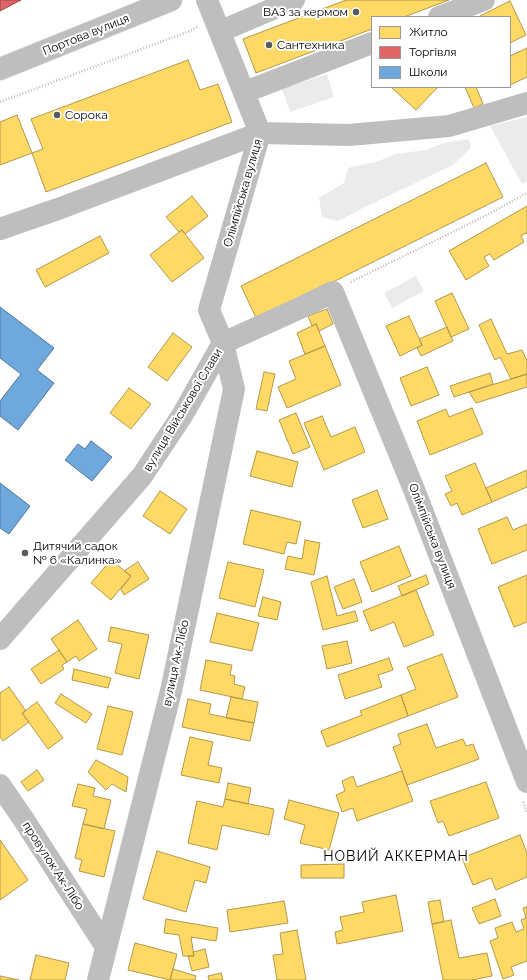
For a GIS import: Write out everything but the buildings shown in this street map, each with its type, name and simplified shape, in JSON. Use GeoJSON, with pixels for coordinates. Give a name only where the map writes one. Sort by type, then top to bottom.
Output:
{"type":"FeatureCollection","features":[{"type":"Feature","properties":{"kind":"street","name":"Портова вулиця"},"geometry":{"type":"LineString","coordinates":[[0,69],[171,0]]}},
{"type":"Feature","properties":{"kind":"street"},"geometry":{"type":"LineString","coordinates":[[214,16],[294,0]]}},
{"type":"Feature","properties":{"kind":"street"},"geometry":{"type":"LineString","coordinates":[[442,16],[484,0]]}},
{"type":"Feature","properties":{"kind":"street","name":"Олімпійська вулиця"},"geometry":{"type":"LineString","coordinates":[[214,16],[260,133],[209,310],[223,344]]}},
{"type":"Feature","properties":{"kind":"street"},"geometry":{"type":"LineString","coordinates":[[245,92],[371,43]]}},
{"type":"Feature","properties":{"kind":"street"},"geometry":{"type":"LineString","coordinates":[[0,229],[58,209],[260,133],[349,135],[449,126],[527,103]]}},
{"type":"Feature","properties":{"kind":"street"},"geometry":{"type":"LineString","coordinates":[[223,344],[333,292]]}},
{"type":"Feature","properties":{"kind":"street","name":"Олімпійська вулиця"},"geometry":{"type":"LineString","coordinates":[[333,292],[415,492],[527,782]]}},
{"type":"Feature","properties":{"kind":"street","name":"вулиця Військової Слави"},"geometry":{"type":"LineString","coordinates":[[0,639],[142,476],[183,414],[223,344]]}},
{"type":"Feature","properties":{"kind":"street","name":"вулиця Ак-Лібо"},"geometry":{"type":"LineString","coordinates":[[98,980],[171,691],[234,389],[223,344]]}},
{"type":"Feature","properties":{"kind":"street","name":"провулок Ак-Лібо"},"geometry":{"type":"LineString","coordinates":[[0,785],[106,947]]}},
{"type":"Feature","properties":{"kind":"path"},"geometry":{"type":"LineString","coordinates":[[0,102],[190,31],[214,16]]}},
{"type":"Feature","properties":{"kind":"path"},"geometry":{"type":"LineString","coordinates":[[333,292],[485,216],[527,193]]}},
{"type":"Feature","properties":{"kind":"shaded area"},"geometry":{"type":"Polygon","coordinates":[[[327,74],[334,97],[290,112],[282,89],[327,74]]]}},
{"type":"Feature","properties":{"kind":"shaded area"},"geometry":{"type":"Polygon","coordinates":[[[527,117],[527,182],[522,184],[490,126],[527,117]]]}},
{"type":"Feature","properties":{"kind":"shaded area"},"geometry":{"type":"Polygon","coordinates":[[[468,139],[471,144],[470,149],[453,165],[338,221],[322,217],[319,198],[344,183],[348,168],[379,161],[395,154],[426,150],[443,143],[468,139]]]}},
{"type":"Feature","properties":{"kind":"shaded area"},"geometry":{"type":"Polygon","coordinates":[[[416,276],[424,291],[392,308],[384,293],[416,276]]]}},
{"type":"Feature","properties":{"kind":"place","name":"ВАЗ за кермом"},"geometry":{"type":"Point","coordinates":[356,12]}},
{"type":"Feature","properties":{"kind":"place","name":"Сантехника"},"geometry":{"type":"Point","coordinates":[269,45]}},
{"type":"Feature","properties":{"kind":"place","name":"Сорока"},"geometry":{"type":"Point","coordinates":[57,115]}},
{"type":"Feature","properties":{"kind":"place","name":"Дитячий садок № 6 «Калинка»"},"geometry":{"type":"Point","coordinates":[25,553]}},
{"type":"Feature","properties":{"kind":"district","name":"НОВИЙ АККЕРМАН"},"geometry":{"type":"Point","coordinates":[396,857]}}]}
